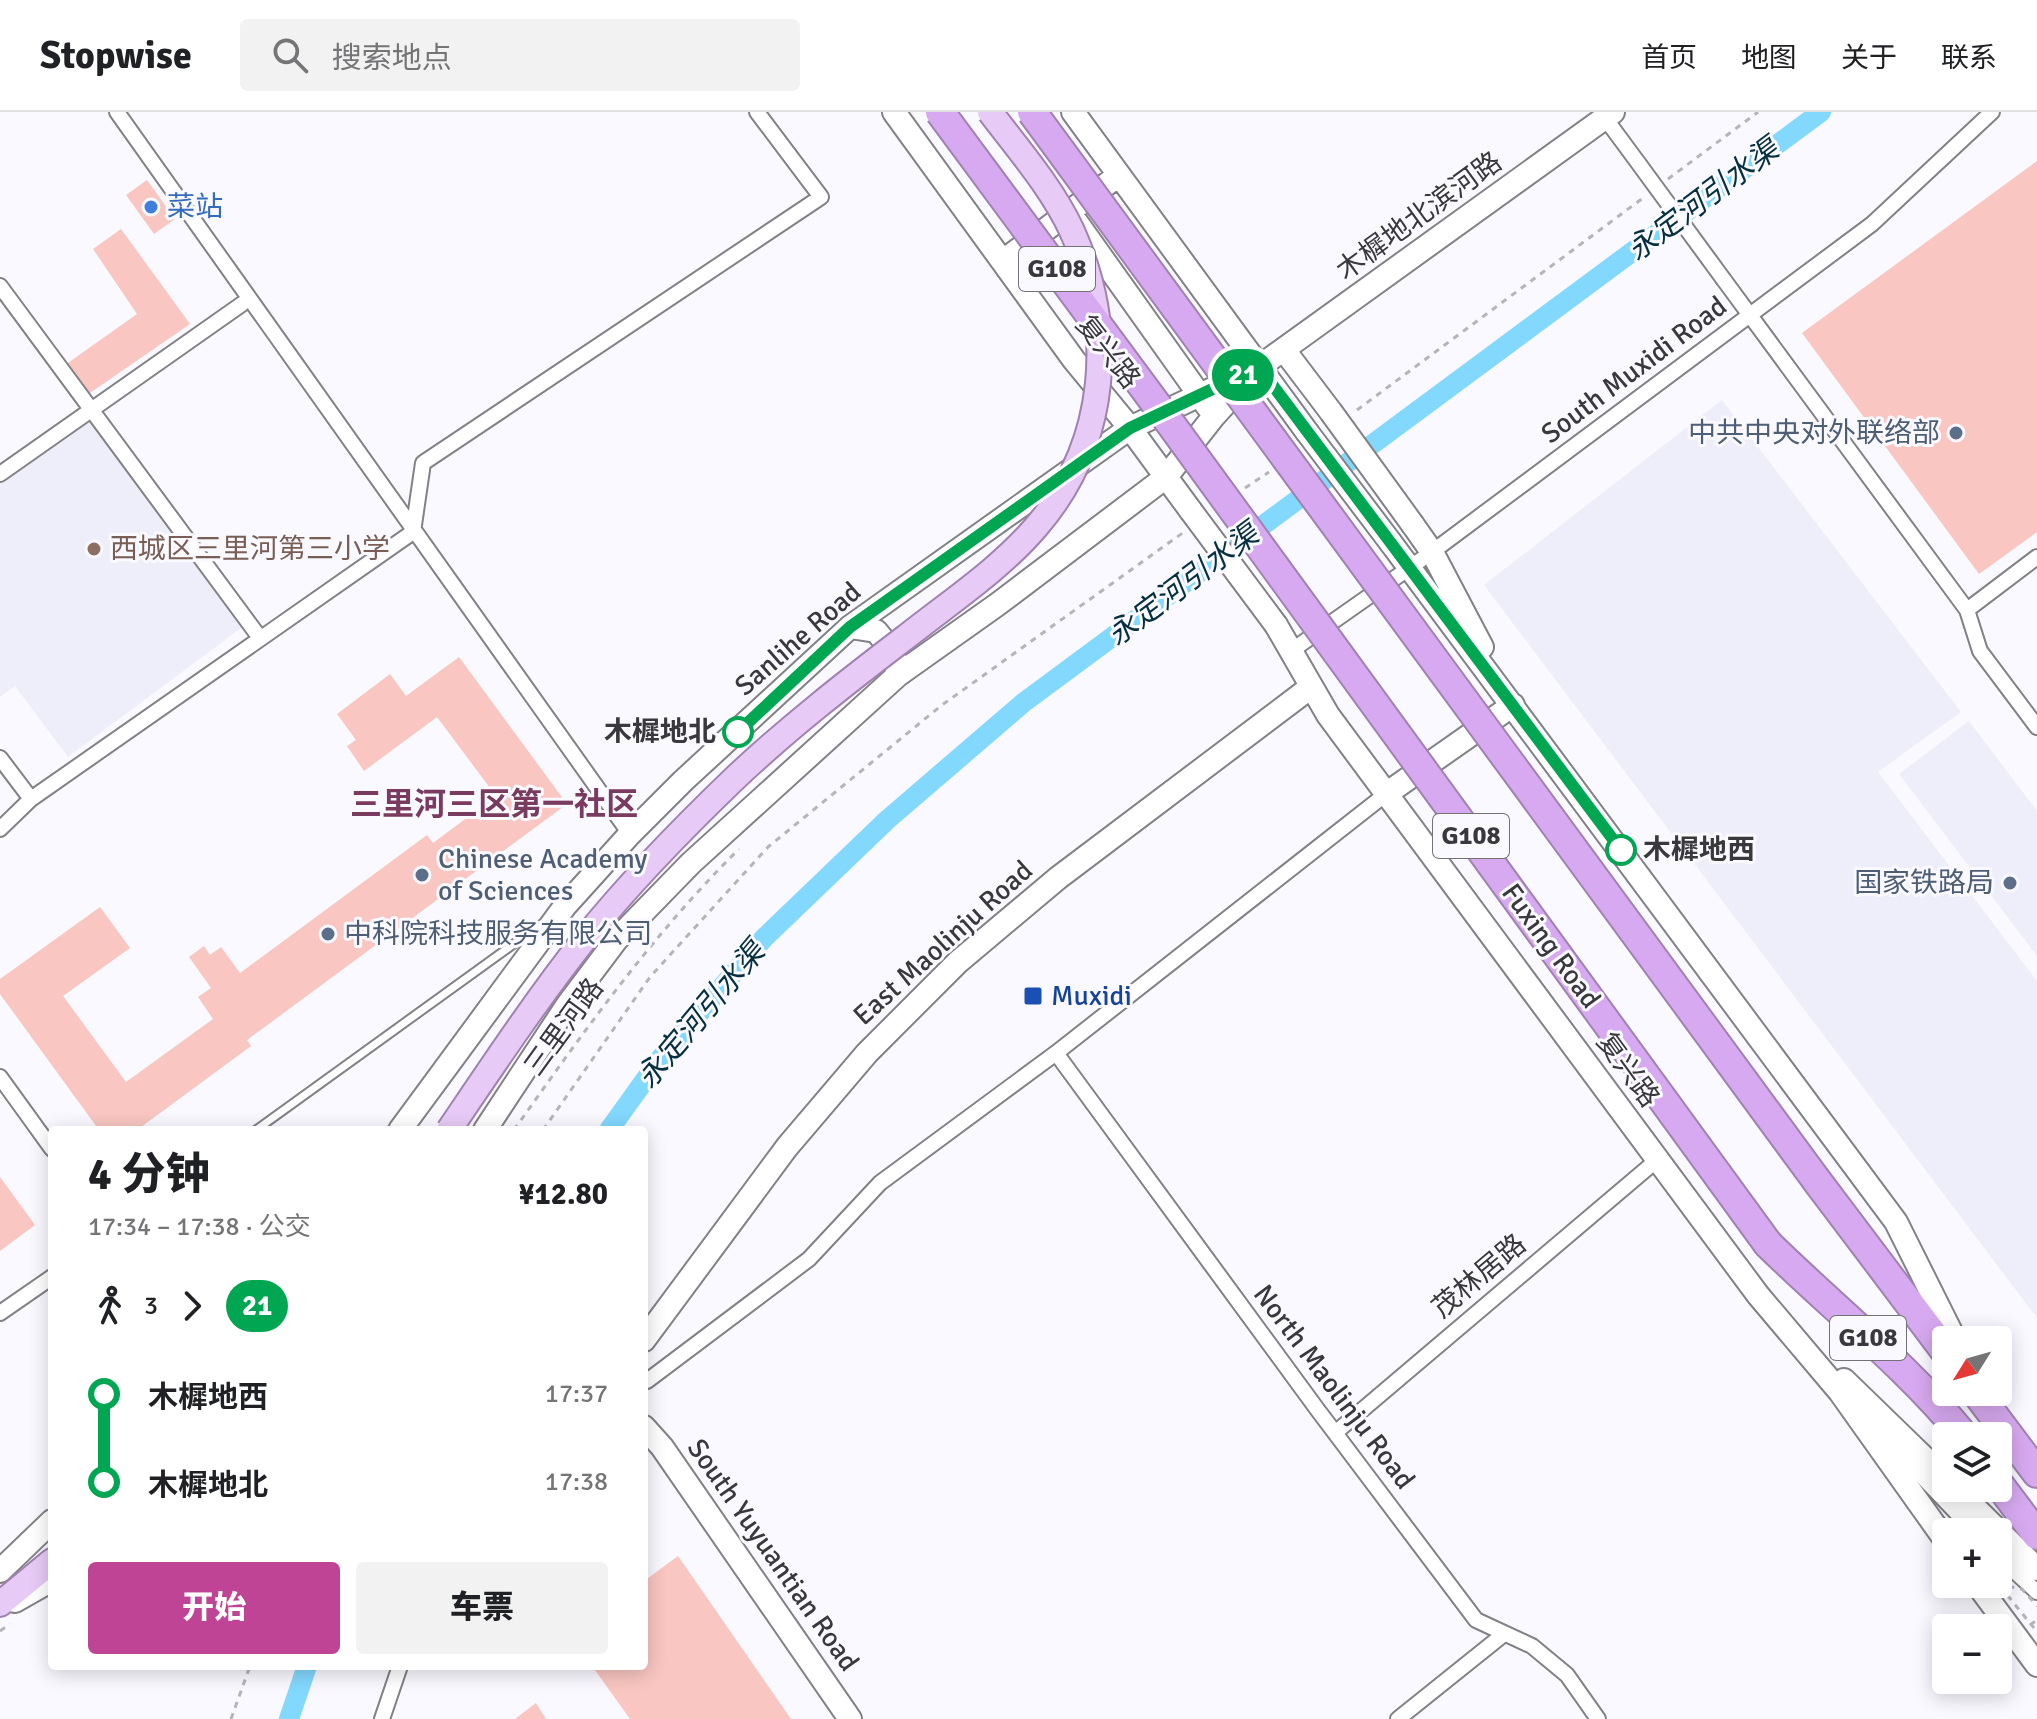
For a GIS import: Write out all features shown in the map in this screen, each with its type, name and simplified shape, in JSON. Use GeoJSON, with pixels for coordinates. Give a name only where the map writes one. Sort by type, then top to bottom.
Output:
{"type":"FeatureCollection","features":[{"type":"Feature","properties":{"kind":"highway","name":"Fuxing Road"},"geometry":{"type":"LineString","coordinates":[[940,112],[1768,1244],[1829,1304],[1919,1384],[1952,1422]]}},
{"type":"Feature","properties":{"kind":"highway","name":"G108"},"geometry":{"type":"LineString","coordinates":[[1032,112],[1932,1333]]}},
{"type":"Feature","properties":{"kind":"highway"},"geometry":{"type":"LineString","coordinates":[[1988,1406],[2037,1473]]}},
{"type":"Feature","properties":{"kind":"highway"},"geometry":{"type":"LineString","coordinates":[[2012,1502],[2037,1535]]}},
{"type":"Feature","properties":{"kind":"main road"},"geometry":{"type":"LineString","coordinates":[[452,1126],[534,1005],[586,937],[675,839],[737,777],[803,719],[1016,548],[1050,510],[1072,472],[1089,428],[1098,379],[1099,319],[1095,299],[1071,229],[1052,195],[990,112]]}},
{"type":"Feature","properties":{"kind":"main road"},"geometry":{"type":"LineString","coordinates":[[0,1582],[48,1552]]}},
{"type":"Feature","properties":{"kind":"main road"},"geometry":{"type":"LineString","coordinates":[[0,1604],[48,1564]]}},
{"type":"Feature","properties":{"kind":"street"},"geometry":{"type":"LineString","coordinates":[[117,112],[630,834]]}},
{"type":"Feature","properties":{"kind":"street"},"geometry":{"type":"LineString","coordinates":[[0,829],[31,799],[413,532],[423,463],[821,197],[757,112]]}},
{"type":"Feature","properties":{"kind":"street","name":"复兴路"},"geometry":{"type":"LineString","coordinates":[[894,112],[1074,360],[1166,477],[1189,521],[1276,625],[1328,715],[1386,794],[1758,1295],[1840,1392],[1932,1521]]}},
{"type":"Feature","properties":{"kind":"street"},"geometry":{"type":"LineString","coordinates":[[1073,112],[1307,432],[1896,1222],[1948,1326]]}},
{"type":"Feature","properties":{"kind":"street","name":"South Muxidi Road"},"geometry":{"type":"LineString","coordinates":[[1291,651],[1432,552],[1872,224],[1992,112]]}},
{"type":"Feature","properties":{"kind":"street"},"geometry":{"type":"LineString","coordinates":[[1609,115],[1639,164],[1967,610],[1980,651],[2037,727]]}},
{"type":"Feature","properties":{"kind":"street","name":"木樨地北滨河路"},"geometry":{"type":"LineString","coordinates":[[1259,367],[1609,115]]}},
{"type":"Feature","properties":{"kind":"street"},"geometry":{"type":"LineString","coordinates":[[1003,261],[1119,175]]}},
{"type":"Feature","properties":{"kind":"street"},"geometry":{"type":"LineString","coordinates":[[1069,212],[1214,416]]}},
{"type":"Feature","properties":{"kind":"street"},"geometry":{"type":"LineString","coordinates":[[0,286],[260,638]]}},
{"type":"Feature","properties":{"kind":"street"},"geometry":{"type":"LineString","coordinates":[[0,474],[242,304]]}},
{"type":"Feature","properties":{"kind":"street"},"geometry":{"type":"LineString","coordinates":[[1284,350],[1309,383],[1339,414],[1432,552],[1513,705]]}},
{"type":"Feature","properties":{"kind":"street"},"geometry":{"type":"LineString","coordinates":[[1259,367],[1309,383]]}},
{"type":"Feature","properties":{"kind":"street"},"geometry":{"type":"LineString","coordinates":[[488,1126],[568,1004],[617,939],[691,863],[898,675],[1166,477],[1214,416],[1259,367]]}},
{"type":"Feature","properties":{"kind":"street","name":"Sanlihe Road"},"geometry":{"type":"LineString","coordinates":[[403,1126],[565,906],[630,834],[850,627],[1130,428],[1259,367]]}},
{"type":"Feature","properties":{"kind":"street"},"geometry":{"type":"LineString","coordinates":[[1967,610],[2037,557]]}},
{"type":"Feature","properties":{"kind":"street"},"geometry":{"type":"LineString","coordinates":[[850,627],[876,631],[894,653],[898,675]]}},
{"type":"Feature","properties":{"kind":"street","name":"East Maolinju Road"},"geometry":{"type":"LineString","coordinates":[[648,1335],[787,1147],[867,1053],[958,962],[1058,878],[1311,687]]}},
{"type":"Feature","properties":{"kind":"street"},"geometry":{"type":"LineString","coordinates":[[648,1380],[809,1259],[880,1183],[1056,1053],[1386,794],[1513,705]]}},
{"type":"Feature","properties":{"kind":"street"},"geometry":{"type":"LineString","coordinates":[[0,758],[31,799]]}},
{"type":"Feature","properties":{"kind":"street"},"geometry":{"type":"LineString","coordinates":[[565,906],[617,939]]}},
{"type":"Feature","properties":{"kind":"street","name":"North Maolinju Road"},"geometry":{"type":"LineString","coordinates":[[1056,1053],[1476,1620],[1532,1646],[1567,1675],[1598,1719]]}},
{"type":"Feature","properties":{"kind":"street"},"geometry":{"type":"LineString","coordinates":[[0,1077],[48,1143]]}},
{"type":"Feature","properties":{"kind":"street","name":"茂林居路"},"geometry":{"type":"LineString","coordinates":[[1335,1433],[1657,1160]]}},
{"type":"Feature","properties":{"kind":"street"},"geometry":{"type":"LineString","coordinates":[[0,1313],[48,1280]]}},
{"type":"Feature","properties":{"kind":"street"},"geometry":{"type":"LineString","coordinates":[[1758,1295],[1932,1465]]}},
{"type":"Feature","properties":{"kind":"street"},"geometry":{"type":"LineString","coordinates":[[1840,1392],[1962,1518]]}},
{"type":"Feature","properties":{"kind":"street","name":"South Yuyuantian Road"},"geometry":{"type":"LineString","coordinates":[[648,1431],[662,1447],[850,1719]]}},
{"type":"Feature","properties":{"kind":"street"},"geometry":{"type":"LineString","coordinates":[[1969,1502],[2037,1569]]}},
{"type":"Feature","properties":{"kind":"street"},"geometry":{"type":"LineString","coordinates":[[0,1571],[48,1525]]}},
{"type":"Feature","properties":{"kind":"street"},"geometry":{"type":"LineString","coordinates":[[2012,1569],[2037,1592]]}},
{"type":"Feature","properties":{"kind":"street"},"geometry":{"type":"LineString","coordinates":[[0,1610],[48,1582]]}},
{"type":"Feature","properties":{"kind":"street"},"geometry":{"type":"LineString","coordinates":[[1987,1598],[2037,1665]]}},
{"type":"Feature","properties":{"kind":"street"},"geometry":{"type":"LineString","coordinates":[[1398,1719],[1504,1634]]}},
{"type":"Feature","properties":{"kind":"street"},"geometry":{"type":"LineString","coordinates":[[382,1719],[399,1670]]}},
{"type":"Feature","properties":{"kind":"lane"},"geometry":{"type":"LineString","coordinates":[[262,1126],[565,906]]}},
{"type":"Feature","properties":{"kind":"path"},"geometry":{"type":"LineString","coordinates":[[1657,187],[1758,112]]}},
{"type":"Feature","properties":{"kind":"path"},"geometry":{"type":"LineString","coordinates":[[1339,414],[1644,197]]}},
{"type":"Feature","properties":{"kind":"path"},"geometry":{"type":"LineString","coordinates":[[1236,495],[1273,468]]}},
{"type":"Feature","properties":{"kind":"path"},"geometry":{"type":"LineString","coordinates":[[546,1126],[650,977],[768,847],[942,705],[1189,521]]}},
{"type":"Feature","properties":{"kind":"path","name":"三里河路"},"geometry":{"type":"LineString","coordinates":[[517,1126],[639,959],[693,895],[749,840]]}},
{"type":"Feature","properties":{"kind":"path"},"geometry":{"type":"LineString","coordinates":[[2034,1628],[2008,1596],[2008,1591],[2011,1587],[2022,1589],[2037,1606]]}},
{"type":"Feature","properties":{"kind":"path"},"geometry":{"type":"LineString","coordinates":[[231,1719],[249,1670]]}},
{"type":"Feature","properties":{"kind":"shaded area"},"geometry":{"type":"Polygon","coordinates":[[[1722,400],[1961,712],[1878,772],[2037,981],[2037,1318],[1484,585],[1722,400]]]}},
{"type":"Feature","properties":{"kind":"shaded area","name":"西城区三里河第三小学"},"geometry":{"type":"Polygon","coordinates":[[[85,410],[245,625],[68,757],[15,686],[0,697],[0,473],[85,410]]]}},
{"type":"Feature","properties":{"kind":"shaded area","name":"国家铁路局"},"geometry":{"type":"Polygon","coordinates":[[[1969,721],[2037,811],[2037,956],[1899,774],[1969,721]]]}},
{"type":"Feature","properties":{"kind":"building","name":"中共中央对外联络部"},"geometry":{"type":"Polygon","coordinates":[[[2037,161],[2037,532],[1979,574],[1802,333],[2037,161]]]}},
{"type":"Feature","properties":{"kind":"building","name":"菜站"},"geometry":{"type":"Polygon","coordinates":[[[147,180],[175,219],[154,234],[126,195],[147,180]]]}},
{"type":"Feature","properties":{"kind":"building"},"geometry":{"type":"Polygon","coordinates":[[[121,229],[190,324],[87,395],[65,365],[137,314],[93,249],[121,229]]]}},
{"type":"Feature","properties":{"kind":"building","name":"Chinese Academy of Sciences"},"geometry":{"type":"Polygon","coordinates":[[[459,657],[567,804],[247,1040],[251,1046],[142,1126],[96,1126],[0,994],[0,979],[100,907],[130,948],[63,996],[126,1082],[213,1019],[198,997],[211,988],[189,957],[204,946],[210,955],[221,947],[240,973],[427,835],[433,843],[496,796],[437,717],[364,771],[347,746],[356,740],[337,714],[390,674],[406,696],[459,657]]]}},
{"type":"Feature","properties":{"kind":"building"},"geometry":{"type":"Polygon","coordinates":[[[0,1177],[35,1225],[0,1251],[0,1177]]]}},
{"type":"Feature","properties":{"kind":"building"},"geometry":{"type":"Polygon","coordinates":[[[678,1556],[791,1719],[630,1719],[595,1670],[648,1670],[648,1578],[678,1556]]]}},
{"type":"Feature","properties":{"kind":"building"},"geometry":{"type":"Polygon","coordinates":[[[536,1703],[546,1719],[515,1719],[536,1703]]]}},
{"type":"Feature","properties":{"kind":"waterway","name":"永定河引水渠"},"geometry":{"type":"LineString","coordinates":[[612,1126],[660,1059],[764,938],[887,820],[1023,703],[1821,112]]}},
{"type":"Feature","properties":{"kind":"waterway","name":"永定河引水渠"},"geometry":{"type":"LineString","coordinates":[[289,1719],[306,1670]]}},
{"type":"Feature","properties":{"kind":"bus line","name":"21"},"geometry":{"type":"LineString","coordinates":[[738,732],[850,627],[1130,428],[1259,367],[1621,850]]}},
{"type":"Feature","properties":{"kind":"place","name":"菜站"},"geometry":{"type":"Point","coordinates":[151,207]}},
{"type":"Feature","properties":{"kind":"place","name":"中共中央对外联络部"},"geometry":{"type":"Point","coordinates":[1956,433]}},
{"type":"Feature","properties":{"kind":"place","name":"西城区三里河第三小学"},"geometry":{"type":"Point","coordinates":[94,549]}},
{"type":"Feature","properties":{"kind":"place","name":"木樨地北"},"geometry":{"type":"Point","coordinates":[738,732]}},
{"type":"Feature","properties":{"kind":"place","name":"木樨地西"},"geometry":{"type":"Point","coordinates":[1621,850]}},
{"type":"Feature","properties":{"kind":"place","name":"Chinese Academy of Sciences"},"geometry":{"type":"Point","coordinates":[422,875]}},
{"type":"Feature","properties":{"kind":"place","name":"国家铁路局"},"geometry":{"type":"Point","coordinates":[2010,883]}},
{"type":"Feature","properties":{"kind":"place","name":"中科院科技服务有限公司"},"geometry":{"type":"Point","coordinates":[328,934]}},
{"type":"Feature","properties":{"kind":"place","name":"Muxidi"},"geometry":{"type":"Point","coordinates":[1033,996]}},
{"type":"Feature","properties":{"kind":"district","name":"三里河三区第一社区"},"geometry":{"type":"Point","coordinates":[494,804]}}]}
